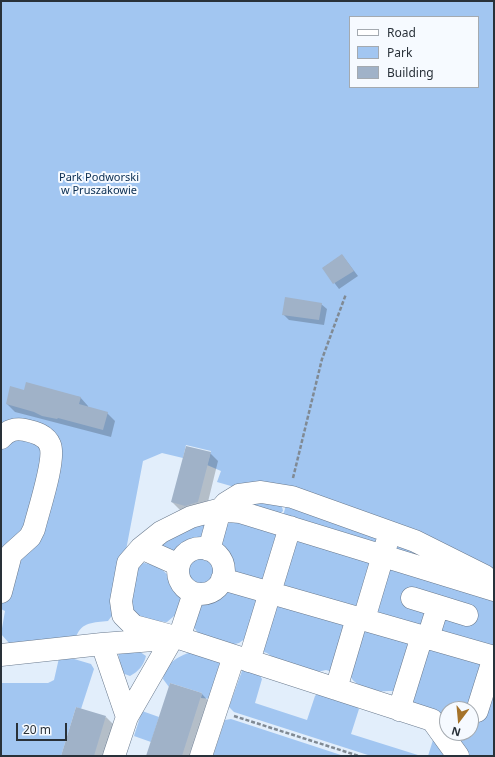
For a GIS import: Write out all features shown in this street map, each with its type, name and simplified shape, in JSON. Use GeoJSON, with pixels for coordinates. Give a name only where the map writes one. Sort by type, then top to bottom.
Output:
{"type":"FeatureCollection","features":[{"type":"Feature","properties":{"kind":"lane"},"geometry":{"type":"LineString","coordinates":[[1,438],[5,433],[16,428],[33,432],[43,436],[50,445],[52,458],[34,529],[30,537],[6,551],[1,592]]}},
{"type":"Feature","properties":{"kind":"lane"},"geometry":{"type":"LineString","coordinates":[[209,550],[220,510],[226,503],[238,495],[261,492],[291,497],[415,542],[494,580]]}},
{"type":"Feature","properties":{"kind":"lane"},"geometry":{"type":"LineString","coordinates":[[201,756],[216,710],[270,592],[288,527],[291,497]]}},
{"type":"Feature","properties":{"kind":"lane"},"geometry":{"type":"LineString","coordinates":[[439,718],[399,710],[241,658],[134,626],[123,615],[121,601],[128,563],[141,548],[161,532],[191,517],[220,510],[240,512],[494,590]]}},
{"type":"Feature","properties":{"kind":"lane"},"geometry":{"type":"LineString","coordinates":[[336,689],[390,533]]}},
{"type":"Feature","properties":{"kind":"lane"},"geometry":{"type":"LineString","coordinates":[[141,548],[179,565]]}},
{"type":"Feature","properties":{"kind":"lane"},"geometry":{"type":"LineString","coordinates":[[201,548],[209,550],[216,554],[221,560],[224,567],[222,579],[217,588],[211,592],[204,594],[194,593],[182,584],[179,577],[179,565],[186,554],[193,550],[201,548]]}},
{"type":"Feature","properties":{"kind":"lane"},"geometry":{"type":"LineString","coordinates":[[222,579],[494,657],[481,712]]}},
{"type":"Feature","properties":{"kind":"lane"},"geometry":{"type":"LineString","coordinates":[[114,756],[127,717],[176,639],[194,593]]}},
{"type":"Feature","properties":{"kind":"lane"},"geometry":{"type":"LineString","coordinates":[[412,598],[467,615]]}},
{"type":"Feature","properties":{"kind":"lane"},"geometry":{"type":"LineString","coordinates":[[399,710],[425,637],[438,606]]}},
{"type":"Feature","properties":{"kind":"lane"},"geometry":{"type":"LineString","coordinates":[[1,655],[102,644],[176,639]]}},
{"type":"Feature","properties":{"kind":"lane"},"geometry":{"type":"LineString","coordinates":[[102,644],[127,717]]}},
{"type":"Feature","properties":{"kind":"lane"},"geometry":{"type":"LineString","coordinates":[[450,741],[458,756]]}},
{"type":"Feature","properties":{"kind":"path"},"geometry":{"type":"LineString","coordinates":[[291,497],[322,359],[346,294]]}},
{"type":"Feature","properties":{"kind":"path"},"geometry":{"type":"LineString","coordinates":[[216,710],[359,756]]}},
{"type":"Feature","properties":{"kind":"green space","name":"Park Podworski w Pruszakowie"},"geometry":{"type":"Polygon","coordinates":[[[1,1],[494,1],[494,756],[466,756],[456,741],[479,741],[479,701],[439,701],[439,724],[399,692],[372,690],[356,683],[351,677],[326,670],[317,672],[278,661],[267,653],[245,646],[246,638],[239,643],[230,645],[198,633],[193,626],[198,606],[203,599],[227,588],[239,576],[232,568],[221,549],[218,538],[227,524],[239,519],[273,528],[277,536],[287,502],[217,482],[221,471],[207,465],[211,451],[186,445],[183,458],[162,453],[143,461],[114,613],[108,621],[85,625],[76,637],[21,646],[9,643],[1,634],[5,611],[1,609],[1,1]]]}},
{"type":"Feature","properties":{"kind":"green space"},"geometry":{"type":"Polygon","coordinates":[[[248,501],[281,502],[283,511],[276,517],[257,510],[248,501]]]}},
{"type":"Feature","properties":{"kind":"green space"},"geometry":{"type":"Polygon","coordinates":[[[205,519],[207,533],[200,539],[168,553],[161,549],[161,542],[205,519]]]}},
{"type":"Feature","properties":{"kind":"green space"},"geometry":{"type":"Polygon","coordinates":[[[201,557],[212,561],[216,572],[212,583],[201,587],[190,583],[186,572],[190,561],[201,557]]]}},
{"type":"Feature","properties":{"kind":"green space"},"geometry":{"type":"Polygon","coordinates":[[[144,563],[159,568],[168,576],[183,602],[180,611],[167,622],[141,620],[129,608],[136,564],[144,563]]]}},
{"type":"Feature","properties":{"kind":"green space"},"geometry":{"type":"Polygon","coordinates":[[[133,647],[146,656],[140,668],[130,676],[122,673],[118,652],[133,647]]]}},
{"type":"Feature","properties":{"kind":"green space"},"geometry":{"type":"Polygon","coordinates":[[[195,650],[213,654],[224,667],[211,699],[201,698],[202,693],[170,683],[169,687],[163,679],[167,667],[174,660],[195,650]]]}},
{"type":"Feature","properties":{"kind":"green space"},"geometry":{"type":"Polygon","coordinates":[[[64,656],[91,664],[94,669],[81,709],[76,707],[61,756],[1,756],[1,683],[48,683],[54,680],[59,658],[64,656]]]}},
{"type":"Feature","properties":{"kind":"green space"},"geometry":{"type":"Polygon","coordinates":[[[243,668],[258,672],[262,679],[255,703],[307,720],[315,696],[320,691],[350,701],[359,709],[351,734],[421,756],[371,756],[234,712],[229,707],[243,668]]]}},
{"type":"Feature","properties":{"kind":"green space"},"geometry":{"type":"Polygon","coordinates":[[[142,711],[159,717],[151,742],[134,736],[142,711]]]}},
{"type":"Feature","properties":{"kind":"green space"},"geometry":{"type":"Polygon","coordinates":[[[231,719],[344,756],[213,756],[225,720],[231,719]]]}},
{"type":"Feature","properties":{"kind":"green space"},"geometry":{"type":"Polygon","coordinates":[[[433,740],[447,756],[428,756],[433,740]]]}},
{"type":"Feature","properties":{"kind":"building"},"geometry":{"type":"Polygon","coordinates":[[[342,254],[354,271],[333,284],[322,268],[342,254]]]}},
{"type":"Feature","properties":{"kind":"building"},"geometry":{"type":"Polygon","coordinates":[[[285,297],[322,303],[319,320],[282,315],[285,297]]]}},
{"type":"Feature","properties":{"kind":"building"},"geometry":{"type":"Polygon","coordinates":[[[26,382],[81,397],[79,404],[108,412],[103,430],[58,418],[42,416],[34,412],[6,404],[10,386],[24,390],[26,382]]]}},
{"type":"Feature","properties":{"kind":"building"},"geometry":{"type":"Polygon","coordinates":[[[186,446],[211,452],[198,502],[185,506],[171,502],[186,446]]]}},
{"type":"Feature","properties":{"kind":"building"},"geometry":{"type":"Polygon","coordinates":[[[170,683],[202,693],[182,756],[146,756],[170,683]]]}},
{"type":"Feature","properties":{"kind":"building"},"geometry":{"type":"Polygon","coordinates":[[[76,707],[106,716],[94,756],[61,756],[76,707]]]}}]}
